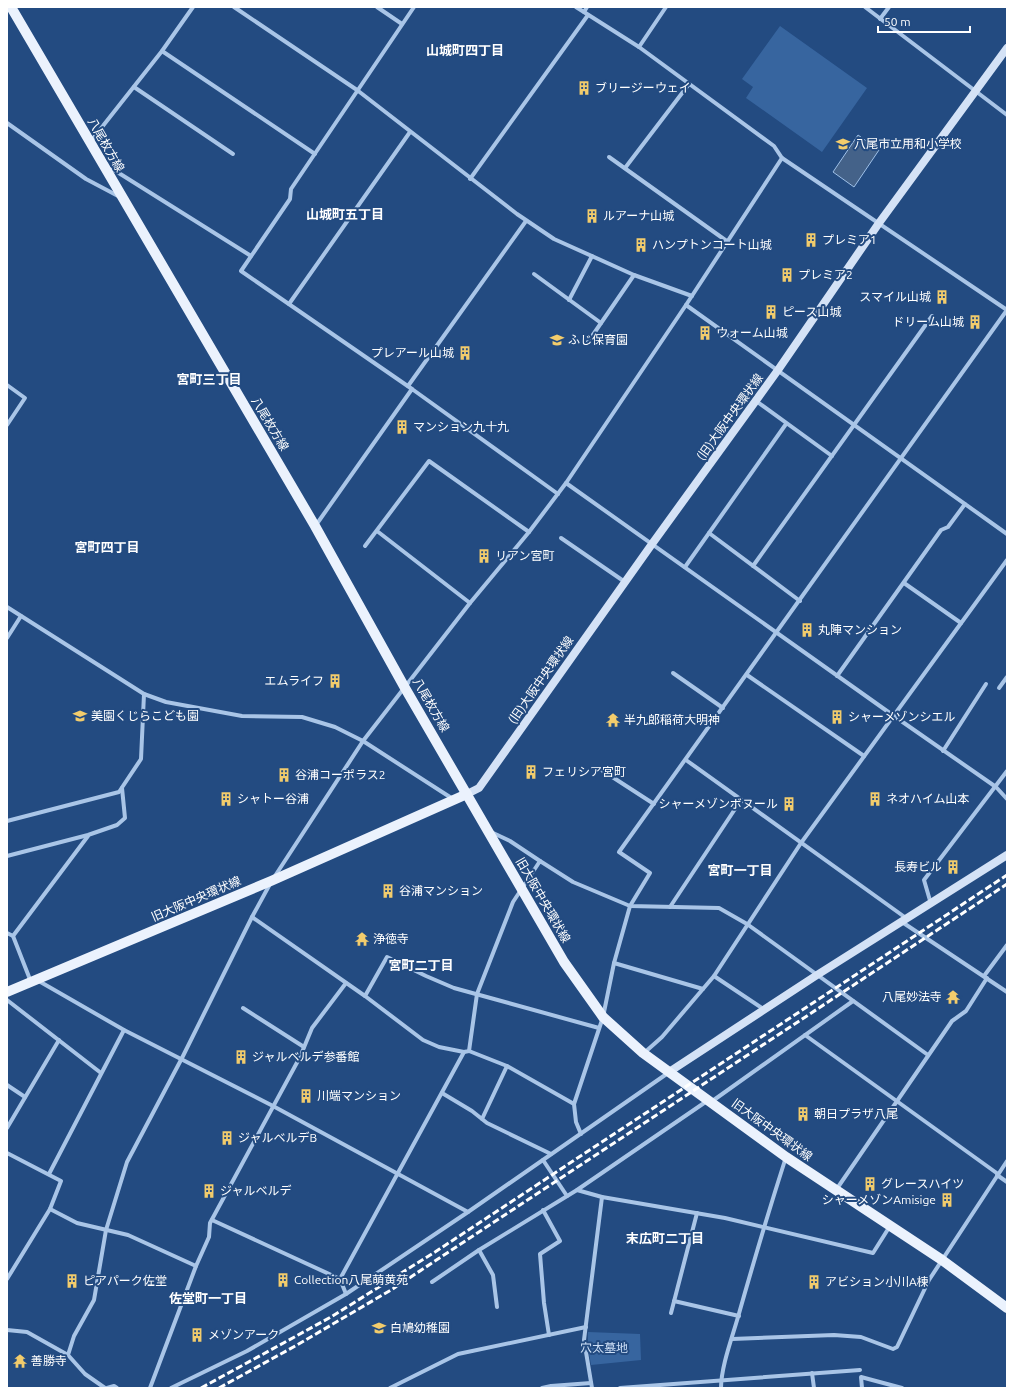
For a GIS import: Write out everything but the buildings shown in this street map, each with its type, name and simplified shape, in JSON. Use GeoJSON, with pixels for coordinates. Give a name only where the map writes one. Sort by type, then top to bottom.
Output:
{"type":"FeatureCollection","features":[{"type":"Feature","properties":{"kind":"main road","name":"八尾枚方線"},"geometry":{"type":"LineString","coordinates":[[11,7],[315,526],[405,688],[467,794]]}},
{"type":"Feature","properties":{"kind":"main road","name":"旧大阪中央環状線"},"geometry":{"type":"LineString","coordinates":[[7,992],[271,881],[467,794],[564,962],[603,1017],[644,1053],[786,1157],[942,1260],[1006,1306]]}},
{"type":"Feature","properties":{"kind":"street"},"geometry":{"type":"LineString","coordinates":[[90,142],[162,51],[193,7]]}},
{"type":"Feature","properties":{"kind":"street"},"geometry":{"type":"LineString","coordinates":[[234,7],[357,90],[470,179],[554,240],[634,275],[692,296]]}},
{"type":"Feature","properties":{"kind":"street"},"geometry":{"type":"LineString","coordinates":[[378,7],[402,24]]}},
{"type":"Feature","properties":{"kind":"street"},"geometry":{"type":"LineString","coordinates":[[414,7],[291,189],[290,199],[241,271],[410,387],[558,494]]}},
{"type":"Feature","properties":{"kind":"street"},"geometry":{"type":"LineString","coordinates":[[576,7],[639,47],[774,146],[782,158],[1007,310],[619,852],[650,873],[630,906],[614,963],[603,1017],[574,1104],[576,1122],[581,1134]]}},
{"type":"Feature","properties":{"kind":"street"},"geometry":{"type":"LineString","coordinates":[[584,12],[587,7]]}},
{"type":"Feature","properties":{"kind":"street"},"geometry":{"type":"LineString","coordinates":[[639,47],[666,7]]}},
{"type":"Feature","properties":{"kind":"street"},"geometry":{"type":"LineString","coordinates":[[865,7],[1007,116]]}},
{"type":"Feature","properties":{"kind":"street"},"geometry":{"type":"LineString","coordinates":[[880,20],[889,7]]}},
{"type":"Feature","properties":{"kind":"street"},"geometry":{"type":"LineString","coordinates":[[470,179],[588,15]]}},
{"type":"Feature","properties":{"kind":"street","name":"(旧)大阪中央環状線"},"geometry":{"type":"LineString","coordinates":[[467,794],[479,788],[652,544],[778,370],[879,223],[1007,48]]}},
{"type":"Feature","properties":{"kind":"street"},"geometry":{"type":"LineString","coordinates":[[162,51],[315,154]]}},
{"type":"Feature","properties":{"kind":"street"},"geometry":{"type":"LineString","coordinates":[[625,168],[689,84]]}},
{"type":"Feature","properties":{"kind":"street"},"geometry":{"type":"LineString","coordinates":[[134,87],[233,154]]}},
{"type":"Feature","properties":{"kind":"street"},"geometry":{"type":"LineString","coordinates":[[7,123],[86,179],[122,198]]}},
{"type":"Feature","properties":{"kind":"street"},"geometry":{"type":"LineString","coordinates":[[289,304],[410,132]]}},
{"type":"Feature","properties":{"kind":"street"},"geometry":{"type":"LineString","coordinates":[[609,157],[728,242]]}},
{"type":"Feature","properties":{"kind":"street"},"geometry":{"type":"LineString","coordinates":[[68,1355],[74,1336],[94,1300],[106,1230],[126,1162],[182,1058],[271,881],[363,741],[470,603],[529,532],[566,483],[728,242],[782,158]]}},
{"type":"Feature","properties":{"kind":"street"},"geometry":{"type":"LineString","coordinates":[[105,169],[114,170],[251,256]]}},
{"type":"Feature","properties":{"kind":"street"},"geometry":{"type":"LineString","coordinates":[[315,526],[526,220]]}},
{"type":"Feature","properties":{"kind":"street"},"geometry":{"type":"LineString","coordinates":[[569,300],[592,256]]}},
{"type":"Feature","properties":{"kind":"street"},"geometry":{"type":"LineString","coordinates":[[534,274],[601,323]]}},
{"type":"Feature","properties":{"kind":"street"},"geometry":{"type":"LineString","coordinates":[[588,342],[634,275]]}},
{"type":"Feature","properties":{"kind":"street"},"geometry":{"type":"LineString","coordinates":[[686,305],[1007,534]]}},
{"type":"Feature","properties":{"kind":"street"},"geometry":{"type":"LineString","coordinates":[[753,566],[932,316]]}},
{"type":"Feature","properties":{"kind":"street"},"geometry":{"type":"LineString","coordinates":[[7,385],[25,398],[7,425]]}},
{"type":"Feature","properties":{"kind":"street"},"geometry":{"type":"LineString","coordinates":[[756,401],[832,456]]}},
{"type":"Feature","properties":{"kind":"street"},"geometry":{"type":"LineString","coordinates":[[685,567],[786,424]]}},
{"type":"Feature","properties":{"kind":"street"},"geometry":{"type":"LineString","coordinates":[[365,546],[429,461],[529,532]]}},
{"type":"Feature","properties":{"kind":"street"},"geometry":{"type":"LineString","coordinates":[[566,483],[943,751],[996,787],[1007,799]]}},
{"type":"Feature","properties":{"kind":"street"},"geometry":{"type":"LineString","coordinates":[[837,676],[941,530],[948,527],[965,504]]}},
{"type":"Feature","properties":{"kind":"street"},"geometry":{"type":"LineString","coordinates":[[377,531],[470,603]]}},
{"type":"Feature","properties":{"kind":"street"},"geometry":{"type":"LineString","coordinates":[[709,534],[800,601]]}},
{"type":"Feature","properties":{"kind":"street"},"geometry":{"type":"LineString","coordinates":[[562,538],[625,582]]}},
{"type":"Feature","properties":{"kind":"street"},"geometry":{"type":"LineString","coordinates":[[644,1053],[662,1037],[714,976],[801,843],[1007,560]]}},
{"type":"Feature","properties":{"kind":"street"},"geometry":{"type":"LineString","coordinates":[[904,583],[961,624]]}},
{"type":"Feature","properties":{"kind":"street"},"geometry":{"type":"LineString","coordinates":[[7,607],[144,694],[166,702],[242,716],[302,717],[335,727],[363,741],[454,800]]}},
{"type":"Feature","properties":{"kind":"street"},"geometry":{"type":"LineString","coordinates":[[7,638],[21,616]]}},
{"type":"Feature","properties":{"kind":"street"},"geometry":{"type":"LineString","coordinates":[[673,673],[723,708]]}},
{"type":"Feature","properties":{"kind":"street"},"geometry":{"type":"LineString","coordinates":[[746,675],[864,756]]}},
{"type":"Feature","properties":{"kind":"street"},"geometry":{"type":"LineString","coordinates":[[999,688],[1007,677]]}},
{"type":"Feature","properties":{"kind":"street"},"geometry":{"type":"LineString","coordinates":[[943,751],[986,684]]}},
{"type":"Feature","properties":{"kind":"street"},"geometry":{"type":"LineString","coordinates":[[7,821],[118,792],[141,759],[144,694]]}},
{"type":"Feature","properties":{"kind":"street"},"geometry":{"type":"LineString","coordinates":[[686,760],[801,843],[905,921],[1007,992]]}},
{"type":"Feature","properties":{"kind":"street"},"geometry":{"type":"LineString","coordinates":[[600,769],[654,804]]}},
{"type":"Feature","properties":{"kind":"street"},"geometry":{"type":"LineString","coordinates":[[931,904],[924,880],[1007,772]]}},
{"type":"Feature","properties":{"kind":"street"},"geometry":{"type":"LineString","coordinates":[[7,856],[117,826],[125,818],[122,787]]}},
{"type":"Feature","properties":{"kind":"street"},"geometry":{"type":"LineString","coordinates":[[670,907],[741,800]]}},
{"type":"Feature","properties":{"kind":"street"},"geometry":{"type":"LineString","coordinates":[[488,831],[510,841],[573,882],[630,906],[719,908],[747,924],[928,1055]]}},
{"type":"Feature","properties":{"kind":"street"},"geometry":{"type":"LineString","coordinates":[[13,936],[88,835]]}},
{"type":"Feature","properties":{"kind":"street"},"geometry":{"type":"LineString","coordinates":[[171,1388],[247,1351],[346,1294],[468,1212],[669,1072],[1007,855]]}},
{"type":"Feature","properties":{"kind":"street"},"geometry":{"type":"LineString","coordinates":[[340,1279],[466,1051],[477,994],[512,902],[540,861]]}},
{"type":"Feature","properties":{"kind":"street"},"geometry":{"type":"LineString","coordinates":[[252,917],[365,996],[423,1040],[439,1047],[466,1051],[507,1066],[574,1104]]}},
{"type":"Feature","properties":{"kind":"street"},"geometry":{"type":"LineString","coordinates":[[7,933],[13,936],[33,981],[124,1030],[182,1058],[273,1106],[468,1212]]}},
{"type":"Feature","properties":{"kind":"street"},"geometry":{"type":"LineString","coordinates":[[836,1190],[952,1021],[966,1012],[986,977],[1007,945]]}},
{"type":"Feature","properties":{"kind":"street"},"geometry":{"type":"LineString","coordinates":[[365,996],[387,957],[454,988],[599,1028]]}},
{"type":"Feature","properties":{"kind":"street"},"geometry":{"type":"LineString","coordinates":[[614,963],[703,989]]}},
{"type":"Feature","properties":{"kind":"street"},"geometry":{"type":"LineString","coordinates":[[714,976],[765,1010]]}},
{"type":"Feature","properties":{"kind":"street"},"geometry":{"type":"LineString","coordinates":[[150,1388],[196,1266],[209,1237],[210,1223],[304,1047],[312,1028],[346,983]]}},
{"type":"Feature","properties":{"kind":"street"},"geometry":{"type":"LineString","coordinates":[[7,1000],[101,1073]]}},
{"type":"Feature","properties":{"kind":"street"},"geometry":{"type":"LineString","coordinates":[[432,1282],[479,1250],[577,1190],[710,1101],[852,1001]]}},
{"type":"Feature","properties":{"kind":"street"},"geometry":{"type":"LineString","coordinates":[[243,1008],[304,1047]]}},
{"type":"Feature","properties":{"kind":"street"},"geometry":{"type":"LineString","coordinates":[[49,1174],[124,1030]]}},
{"type":"Feature","properties":{"kind":"street"},"geometry":{"type":"LineString","coordinates":[[805,1035],[1007,1182]]}},
{"type":"Feature","properties":{"kind":"street"},"geometry":{"type":"LineString","coordinates":[[7,1128],[59,1040]]}},
{"type":"Feature","properties":{"kind":"street"},"geometry":{"type":"LineString","coordinates":[[482,1119],[507,1066]]}},
{"type":"Feature","properties":{"kind":"street"},"geometry":{"type":"LineString","coordinates":[[7,1084],[25,1097]]}},
{"type":"Feature","properties":{"kind":"street"},"geometry":{"type":"LineString","coordinates":[[442,1093],[472,1110],[487,1123],[551,1154]]}},
{"type":"Feature","properties":{"kind":"street"},"geometry":{"type":"LineString","coordinates":[[7,1153],[61,1181],[50,1209],[7,1279]]}},
{"type":"Feature","properties":{"kind":"street"},"geometry":{"type":"LineString","coordinates":[[721,1388],[721,1380],[732,1339],[786,1157]]}},
{"type":"Feature","properties":{"kind":"street"},"geometry":{"type":"LineString","coordinates":[[543,1160],[567,1196]]}},
{"type":"Feature","properties":{"kind":"street"},"geometry":{"type":"LineString","coordinates":[[732,1339],[834,1335],[860,1337],[893,1349],[897,1347],[929,1280],[1007,1161]]}},
{"type":"Feature","properties":{"kind":"street"},"geometry":{"type":"LineString","coordinates":[[577,1190],[602,1197],[725,1218],[873,1253],[890,1226]]}},
{"type":"Feature","properties":{"kind":"street"},"geometry":{"type":"LineString","coordinates":[[542,1388],[551,1386],[591,1386],[584,1340],[602,1197]]}},
{"type":"Feature","properties":{"kind":"street"},"geometry":{"type":"LineString","coordinates":[[50,1209],[76,1223],[128,1235],[196,1266]]}},
{"type":"Feature","properties":{"kind":"street"},"geometry":{"type":"LineString","coordinates":[[543,1210],[560,1240],[540,1254],[544,1303],[549,1335]]}},
{"type":"Feature","properties":{"kind":"street"},"geometry":{"type":"LineString","coordinates":[[670,1313],[697,1213]]}},
{"type":"Feature","properties":{"kind":"street"},"geometry":{"type":"LineString","coordinates":[[212,1220],[340,1279],[346,1294]]}},
{"type":"Feature","properties":{"kind":"street"},"geometry":{"type":"LineString","coordinates":[[479,1250],[493,1275],[497,1307]]}},
{"type":"Feature","properties":{"kind":"street"},"geometry":{"type":"LineString","coordinates":[[674,1301],[739,1316]]}},
{"type":"Feature","properties":{"kind":"street"},"geometry":{"type":"LineString","coordinates":[[390,1388],[458,1354],[586,1327]]}},
{"type":"Feature","properties":{"kind":"street"},"geometry":{"type":"LineString","coordinates":[[7,1330],[27,1332],[68,1355],[85,1374],[106,1388],[114,1386],[117,1388]]}},
{"type":"Feature","properties":{"kind":"street"},"geometry":{"type":"LineString","coordinates":[[620,1388],[860,1370]]}},
{"type":"Feature","properties":{"kind":"street"},"geometry":{"type":"LineString","coordinates":[[812,1373],[814,1388]]}},
{"type":"Feature","properties":{"kind":"street"},"geometry":{"type":"LineString","coordinates":[[862,1388],[860,1377],[902,1388]]}},
{"type":"Feature","properties":{"kind":"green space"},"geometry":{"type":"Polygon","coordinates":[[[780,26],[867,88],[822,152],[746,98],[753,87],[742,79],[780,26]]]}},
{"type":"Feature","properties":{"kind":"green space","name":"穴太墓地"},"geometry":{"type":"Polygon","coordinates":[[[588,1332],[640,1334],[641,1360],[591,1365],[588,1347],[588,1332]]]}},
{"type":"Feature","properties":{"kind":"shaded area"},"geometry":{"type":"Polygon","coordinates":[[[858,135],[879,150],[854,187],[833,172],[858,135]]]}},
{"type":"Feature","properties":{"kind":"railway"},"geometry":{"type":"LineString","coordinates":[[201,1388],[331,1317],[435,1252],[1007,875]]}},
{"type":"Feature","properties":{"kind":"railway"},"geometry":{"type":"LineString","coordinates":[[219,1388],[297,1345],[391,1290],[1007,884]]}},
{"type":"Feature","properties":{"kind":"place","name":"ブリージーウェイ"},"geometry":{"type":"Point","coordinates":[584,88]}},
{"type":"Feature","properties":{"kind":"place","name":"八尾市立用和小学校"},"geometry":{"type":"Point","coordinates":[843,144]}},
{"type":"Feature","properties":{"kind":"place","name":"ルアーナ山城"},"geometry":{"type":"Point","coordinates":[592,216]}},
{"type":"Feature","properties":{"kind":"place","name":"プレミア1"},"geometry":{"type":"Point","coordinates":[811,240]}},
{"type":"Feature","properties":{"kind":"place","name":"ハンプトンコート山城"},"geometry":{"type":"Point","coordinates":[641,245]}},
{"type":"Feature","properties":{"kind":"place","name":"プレミア2"},"geometry":{"type":"Point","coordinates":[787,275]}},
{"type":"Feature","properties":{"kind":"place","name":"スマイル山城"},"geometry":{"type":"Point","coordinates":[942,297]}},
{"type":"Feature","properties":{"kind":"place","name":"ピース山城"},"geometry":{"type":"Point","coordinates":[771,312]}},
{"type":"Feature","properties":{"kind":"place","name":"ドリーム山城"},"geometry":{"type":"Point","coordinates":[975,322]}},
{"type":"Feature","properties":{"kind":"place","name":"ウォーム山城"},"geometry":{"type":"Point","coordinates":[705,333]}},
{"type":"Feature","properties":{"kind":"place","name":"ふじ保育園"},"geometry":{"type":"Point","coordinates":[557,340]}},
{"type":"Feature","properties":{"kind":"place","name":"プレアール山城"},"geometry":{"type":"Point","coordinates":[465,353]}},
{"type":"Feature","properties":{"kind":"place","name":"マンション九十九"},"geometry":{"type":"Point","coordinates":[402,427]}},
{"type":"Feature","properties":{"kind":"place","name":"リアン宮町"},"geometry":{"type":"Point","coordinates":[484,556]}},
{"type":"Feature","properties":{"kind":"place","name":"丸陣マンション"},"geometry":{"type":"Point","coordinates":[807,630]}},
{"type":"Feature","properties":{"kind":"place","name":"エムライフ"},"geometry":{"type":"Point","coordinates":[335,681]}},
{"type":"Feature","properties":{"kind":"place","name":"美園くじらこども園"},"geometry":{"type":"Point","coordinates":[80,716]}},
{"type":"Feature","properties":{"kind":"place","name":"シャーメゾンシエル"},"geometry":{"type":"Point","coordinates":[837,717]}},
{"type":"Feature","properties":{"kind":"place","name":"半九郎稲荷大明神"},"geometry":{"type":"Point","coordinates":[613,720]}},
{"type":"Feature","properties":{"kind":"place","name":"フェリシア宮町"},"geometry":{"type":"Point","coordinates":[531,772]}},
{"type":"Feature","properties":{"kind":"place","name":"谷浦コーポラス2"},"geometry":{"type":"Point","coordinates":[284,775]}},
{"type":"Feature","properties":{"kind":"place","name":"シャトー谷浦"},"geometry":{"type":"Point","coordinates":[226,799]}},
{"type":"Feature","properties":{"kind":"place","name":"ネオハイム山本"},"geometry":{"type":"Point","coordinates":[875,799]}},
{"type":"Feature","properties":{"kind":"place","name":"シャーメゾンボヌール"},"geometry":{"type":"Point","coordinates":[789,804]}},
{"type":"Feature","properties":{"kind":"place","name":"長寿ビル"},"geometry":{"type":"Point","coordinates":[953,867]}},
{"type":"Feature","properties":{"kind":"place","name":"谷浦マンション"},"geometry":{"type":"Point","coordinates":[388,891]}},
{"type":"Feature","properties":{"kind":"place","name":"浄徳寺"},"geometry":{"type":"Point","coordinates":[362,939]}},
{"type":"Feature","properties":{"kind":"place","name":"八尾妙法寺"},"geometry":{"type":"Point","coordinates":[953,997]}},
{"type":"Feature","properties":{"kind":"place","name":"ジャルベルデ参番館"},"geometry":{"type":"Point","coordinates":[241,1057]}},
{"type":"Feature","properties":{"kind":"place","name":"川端マンション"},"geometry":{"type":"Point","coordinates":[306,1096]}},
{"type":"Feature","properties":{"kind":"place","name":"朝日プラザ八尾"},"geometry":{"type":"Point","coordinates":[803,1114]}},
{"type":"Feature","properties":{"kind":"place","name":"ジャルベルデB"},"geometry":{"type":"Point","coordinates":[227,1138]}},
{"type":"Feature","properties":{"kind":"place","name":"グレースハイツ"},"geometry":{"type":"Point","coordinates":[870,1184]}},
{"type":"Feature","properties":{"kind":"place","name":"ジャルベルデ"},"geometry":{"type":"Point","coordinates":[209,1191]}},
{"type":"Feature","properties":{"kind":"place","name":"シャーメゾンAmisige"},"geometry":{"type":"Point","coordinates":[947,1200]}},
{"type":"Feature","properties":{"kind":"place","name":"Collection八尾萌黄苑"},"geometry":{"type":"Point","coordinates":[283,1280]}},
{"type":"Feature","properties":{"kind":"place","name":"ピアパーク佐堂"},"geometry":{"type":"Point","coordinates":[72,1281]}},
{"type":"Feature","properties":{"kind":"place","name":"アビション小川A棟"},"geometry":{"type":"Point","coordinates":[814,1282]}},
{"type":"Feature","properties":{"kind":"place","name":"白鳩幼稚園"},"geometry":{"type":"Point","coordinates":[379,1328]}},
{"type":"Feature","properties":{"kind":"place","name":"メゾンアーク"},"geometry":{"type":"Point","coordinates":[197,1335]}},
{"type":"Feature","properties":{"kind":"place","name":"善勝寺"},"geometry":{"type":"Point","coordinates":[20,1361]}},
{"type":"Feature","properties":{"kind":"district","name":"山城町四丁目"},"geometry":{"type":"Point","coordinates":[465,50]}},
{"type":"Feature","properties":{"kind":"district","name":"山城町五丁目"},"geometry":{"type":"Point","coordinates":[345,214]}},
{"type":"Feature","properties":{"kind":"district","name":"宮町三丁目"},"geometry":{"type":"Point","coordinates":[209,379]}},
{"type":"Feature","properties":{"kind":"district","name":"宮町四丁目"},"geometry":{"type":"Point","coordinates":[107,547]}},
{"type":"Feature","properties":{"kind":"district","name":"宮町一丁目"},"geometry":{"type":"Point","coordinates":[740,870]}},
{"type":"Feature","properties":{"kind":"district","name":"宮町二丁目"},"geometry":{"type":"Point","coordinates":[421,965]}},
{"type":"Feature","properties":{"kind":"district","name":"末広町二丁目"},"geometry":{"type":"Point","coordinates":[665,1238]}},
{"type":"Feature","properties":{"kind":"district","name":"佐堂町一丁目"},"geometry":{"type":"Point","coordinates":[208,1298]}}]}
